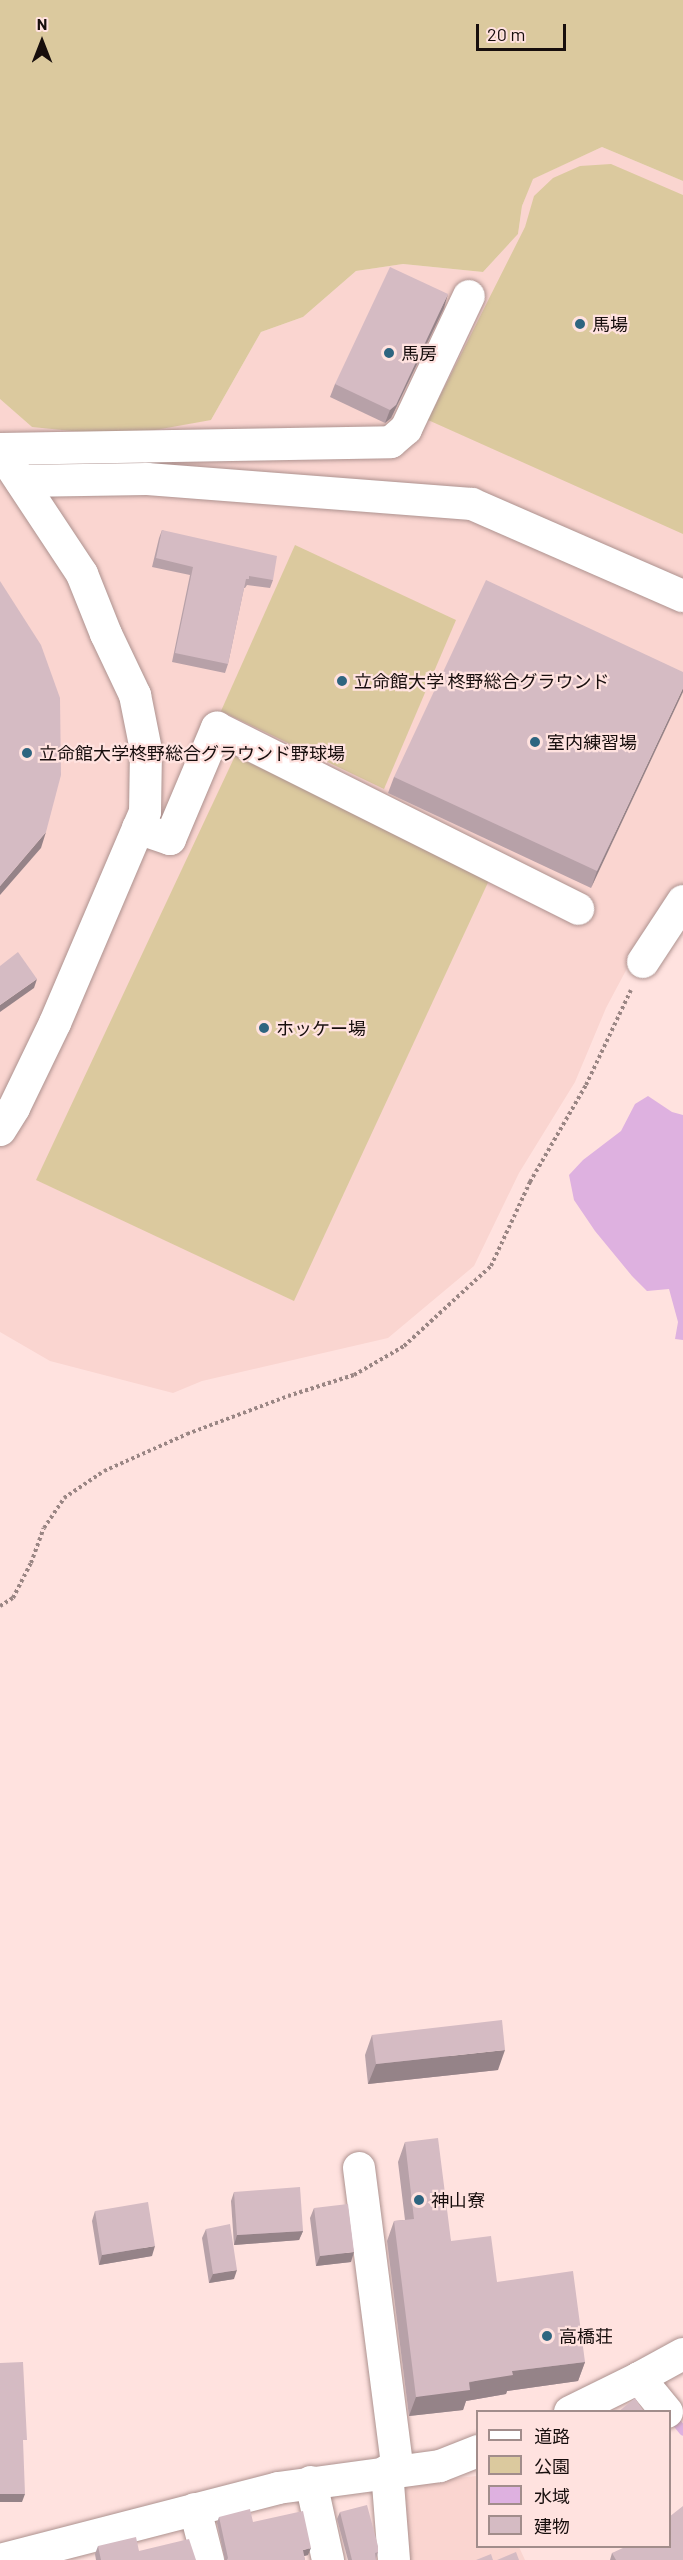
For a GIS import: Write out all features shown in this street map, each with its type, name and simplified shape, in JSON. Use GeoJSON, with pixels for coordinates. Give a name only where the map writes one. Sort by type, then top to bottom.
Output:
{"type":"FeatureCollection","features":[{"type":"Feature","properties":{"kind":"street"},"geometry":{"type":"LineString","coordinates":[[0,450],[391,442],[406,429],[469,296]]}},
{"type":"Feature","properties":{"kind":"street"},"geometry":{"type":"LineString","coordinates":[[0,450],[82,574],[105,633],[135,695],[146,750],[145,812],[55,1023],[14,1108],[0,1130]]}},
{"type":"Feature","properties":{"kind":"street"},"geometry":{"type":"LineString","coordinates":[[21,481],[147,479],[472,504],[683,596]]}},
{"type":"Feature","properties":{"kind":"street"},"geometry":{"type":"LineString","coordinates":[[138,828],[170,839],[217,728],[578,909]]}},
{"type":"Feature","properties":{"kind":"street"},"geometry":{"type":"LineString","coordinates":[[644,962],[683,902]]}},
{"type":"Feature","properties":{"kind":"street"},"geometry":{"type":"LineString","coordinates":[[359,2168],[393,2471],[394,2560]]}},
{"type":"Feature","properties":{"kind":"street"},"geometry":{"type":"LineString","coordinates":[[574,2410],[683,2354]]}},
{"type":"Feature","properties":{"kind":"street"},"geometry":{"type":"LineString","coordinates":[[639,2378],[666,2410]]}},
{"type":"Feature","properties":{"kind":"street"},"geometry":{"type":"LineString","coordinates":[[671,2417],[683,2431]]}},
{"type":"Feature","properties":{"kind":"street"},"geometry":{"type":"LineString","coordinates":[[0,2560],[43,2555],[195,2509],[311,2482],[440,2466],[476,2451]]}},
{"type":"Feature","properties":{"kind":"street"},"geometry":{"type":"LineString","coordinates":[[311,2482],[328,2560]]}},
{"type":"Feature","properties":{"kind":"street"},"geometry":{"type":"LineString","coordinates":[[195,2509],[207,2560]]}},
{"type":"Feature","properties":{"kind":"path"},"geometry":{"type":"LineString","coordinates":[[0,1606],[13,1598],[31,1563],[44,1528],[64,1498],[104,1471],[187,1434],[288,1396],[354,1375],[404,1346],[491,1266],[530,1182],[586,1085],[644,962]]}},
{"type":"Feature","properties":{"kind":"shaded area","name":"立命館大学 柊野総合グラウンド"},"geometry":{"type":"Polygon","coordinates":[[[602,147],[683,181],[683,925],[632,959],[606,1008],[575,1082],[519,1173],[474,1266],[388,1338],[202,1381],[173,1393],[50,1361],[0,1332],[0,399],[32,427],[211,420],[261,332],[303,317],[356,271],[403,264],[483,272],[518,234],[522,206],[532,179],[602,147]]]}},
{"type":"Feature","properties":{"kind":"shaded area"},"geometry":{"type":"Polygon","coordinates":[[[476,2476],[476,2548],[519,2548],[525,2560],[387,2560],[379,2486],[476,2476]]]}},
{"type":"Feature","properties":{"kind":"green space"},"geometry":{"type":"Polygon","coordinates":[[[0,0],[683,0],[683,181],[602,147],[533,179],[522,206],[518,234],[483,272],[403,264],[356,271],[303,317],[261,332],[211,420],[122,436],[32,427],[0,399],[0,0]]]}},
{"type":"Feature","properties":{"kind":"green space","name":"馬場"},"geometry":{"type":"Polygon","coordinates":[[[611,164],[683,195],[683,534],[428,420],[525,227],[534,196],[553,178],[580,166],[611,164]]]}},
{"type":"Feature","properties":{"kind":"green space"},"geometry":{"type":"Polygon","coordinates":[[[295,545],[456,620],[384,789],[221,711],[295,545]]]}},
{"type":"Feature","properties":{"kind":"green space","name":"ホッケー場"},"geometry":{"type":"Polygon","coordinates":[[[235,756],[491,876],[294,1301],[36,1180],[235,756]]]}},
{"type":"Feature","properties":{"kind":"water"},"geometry":{"type":"Polygon","coordinates":[[[648,1096],[672,1112],[683,1115],[683,1340],[675,1339],[678,1322],[669,1289],[647,1291],[632,1276],[595,1231],[574,1200],[569,1175],[583,1160],[621,1131],[635,1104],[648,1096]]]}},
{"type":"Feature","properties":{"kind":"building","name":"馬房"},"geometry":{"type":"Polygon","coordinates":[[[390,267],[448,294],[396,405],[390,410],[335,384],[390,267]]]}},
{"type":"Feature","properties":{"kind":"building"},"geometry":{"type":"Polygon","coordinates":[[[162,530],[277,556],[273,580],[249,576],[249,579],[246,579],[228,664],[175,653],[193,567],[156,558],[162,530]]]}},
{"type":"Feature","properties":{"kind":"building","name":"室内練習場"},"geometry":{"type":"Polygon","coordinates":[[[486,580],[683,672],[683,688],[597,871],[394,777],[486,580]]]}},
{"type":"Feature","properties":{"kind":"building","name":"立命館大学柊野総合グラウンド野球場"},"geometry":{"type":"Polygon","coordinates":[[[0,581],[41,645],[60,698],[61,775],[46,832],[0,886],[0,581]]]}},
{"type":"Feature","properties":{"kind":"building"},"geometry":{"type":"Polygon","coordinates":[[[18,952],[37,979],[0,1005],[0,966],[18,952]]]}},
{"type":"Feature","properties":{"kind":"building"},"geometry":{"type":"Polygon","coordinates":[[[502,2020],[505,2050],[376,2064],[372,2035],[502,2020]]]}},
{"type":"Feature","properties":{"kind":"building"},"geometry":{"type":"Polygon","coordinates":[[[438,2138],[451,2241],[491,2236],[497,2282],[573,2271],[585,2362],[512,2371],[513,2375],[469,2382],[470,2390],[416,2397],[394,2221],[414,2219],[405,2142],[438,2138]]]}},
{"type":"Feature","properties":{"kind":"building"},"geometry":{"type":"Polygon","coordinates":[[[300,2187],[303,2231],[237,2235],[234,2192],[300,2187]]]}},
{"type":"Feature","properties":{"kind":"building"},"geometry":{"type":"Polygon","coordinates":[[[148,2202],[155,2246],[102,2255],[95,2211],[148,2202]]]}},
{"type":"Feature","properties":{"kind":"building"},"geometry":{"type":"Polygon","coordinates":[[[348,2204],[354,2252],[320,2256],[314,2208],[348,2204]]]}},
{"type":"Feature","properties":{"kind":"building"},"geometry":{"type":"Polygon","coordinates":[[[230,2224],[237,2270],[213,2274],[206,2229],[230,2224]]]}},
{"type":"Feature","properties":{"kind":"building"},"geometry":{"type":"Polygon","coordinates":[[[23,2362],[27,2440],[23,2440],[25,2494],[0,2494],[0,2363],[23,2362]]]}},
{"type":"Feature","properties":{"kind":"building"},"geometry":{"type":"Polygon","coordinates":[[[635,2398],[643,2410],[620,2410],[635,2398]]]}},
{"type":"Feature","properties":{"kind":"building"},"geometry":{"type":"Polygon","coordinates":[[[367,2505],[378,2546],[378,2552],[375,2553],[376,2560],[352,2560],[340,2512],[367,2505]]]}},
{"type":"Feature","properties":{"kind":"building"},"geometry":{"type":"Polygon","coordinates":[[[683,2506],[683,2560],[616,2560],[612,2553],[623,2548],[671,2548],[671,2515],[683,2506]]]}},
{"type":"Feature","properties":{"kind":"building"},"geometry":{"type":"Polygon","coordinates":[[[250,2509],[253,2522],[303,2511],[311,2548],[303,2550],[305,2560],[227,2560],[219,2517],[250,2509]]]}},
{"type":"Feature","properties":{"kind":"building"},"geometry":{"type":"Polygon","coordinates":[[[136,2537],[139,2551],[189,2539],[196,2560],[101,2560],[98,2546],[136,2537]]]}},
{"type":"Feature","properties":{"kind":"building"},"geometry":{"type":"Polygon","coordinates":[[[516,2552],[519,2560],[497,2560],[516,2552]]]}},
{"type":"Feature","properties":{"kind":"building"},"geometry":{"type":"Polygon","coordinates":[[[491,2554],[493,2560],[476,2560],[491,2554]]]}},
{"type":"Feature","properties":{"kind":"waterway"},"geometry":{"type":"LineString","coordinates":[[671,2416],[683,2431]]}},
{"type":"Feature","properties":{"kind":"place","name":"馬場"},"geometry":{"type":"Point","coordinates":[580,324]}},
{"type":"Feature","properties":{"kind":"place","name":"馬房"},"geometry":{"type":"Point","coordinates":[389,353]}},
{"type":"Feature","properties":{"kind":"place","name":"立命館大学 柊野総合グラウンド"},"geometry":{"type":"Point","coordinates":[342,681]}},
{"type":"Feature","properties":{"kind":"place","name":"室内練習場"},"geometry":{"type":"Point","coordinates":[535,742]}},
{"type":"Feature","properties":{"kind":"place","name":"立命館大学柊野総合グラウンド野球場"},"geometry":{"type":"Point","coordinates":[27,753]}},
{"type":"Feature","properties":{"kind":"place","name":"ホッケー場"},"geometry":{"type":"Point","coordinates":[264,1028]}},
{"type":"Feature","properties":{"kind":"place","name":"神山寮"},"geometry":{"type":"Point","coordinates":[419,2200]}},
{"type":"Feature","properties":{"kind":"place","name":"高橋荘"},"geometry":{"type":"Point","coordinates":[547,2336]}}]}
